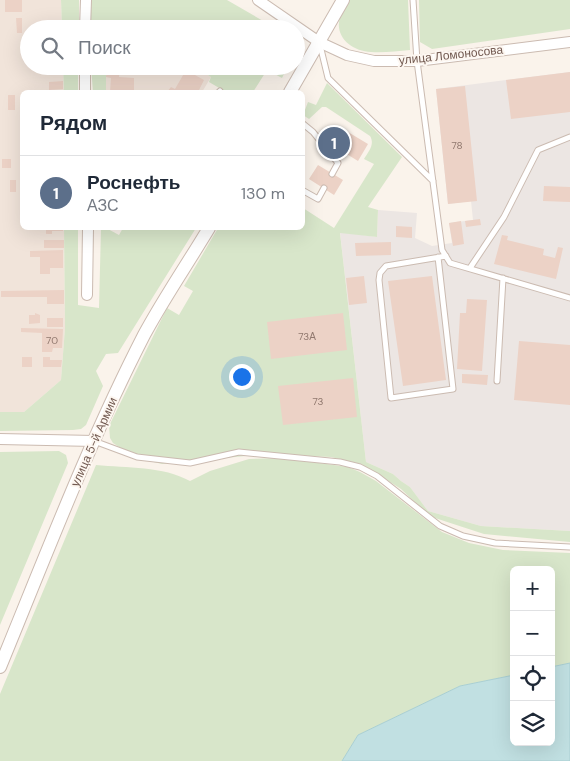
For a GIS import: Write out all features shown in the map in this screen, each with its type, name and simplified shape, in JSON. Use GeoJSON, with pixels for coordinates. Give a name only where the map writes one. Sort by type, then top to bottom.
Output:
{"type":"FeatureCollection","features":[{"type":"Feature","properties":{"kind":"street"},"geometry":{"type":"LineString","coordinates":[[85,20],[86,0]]}},
{"type":"Feature","properties":{"kind":"street","name":"улица Ломоносова"},"geometry":{"type":"LineString","coordinates":[[258,0],[287,20]]}},
{"type":"Feature","properties":{"kind":"street"},"geometry":{"type":"LineString","coordinates":[[305,66],[343,0]]}},
{"type":"Feature","properties":{"kind":"street","name":"улица Ломоносова"},"geometry":{"type":"LineString","coordinates":[[305,32],[319,42],[347,55],[374,61],[417,61],[570,42]]}},
{"type":"Feature","properties":{"kind":"street"},"geometry":{"type":"LineString","coordinates":[[85,75],[85,90]]}},
{"type":"Feature","properties":{"kind":"street"},"geometry":{"type":"LineString","coordinates":[[291,90],[300,75]]}},
{"type":"Feature","properties":{"kind":"street"},"geometry":{"type":"LineString","coordinates":[[88,230],[88,294]]}},
{"type":"Feature","properties":{"kind":"street","name":"улица 5-й Армии"},"geometry":{"type":"LineString","coordinates":[[0,667],[94,441],[146,333],[208,230]]}},
{"type":"Feature","properties":{"kind":"street"},"geometry":{"type":"LineString","coordinates":[[0,439],[94,441]]}},
{"type":"Feature","properties":{"kind":"lane"},"geometry":{"type":"LineString","coordinates":[[412,0],[417,61],[442,250],[450,262],[570,298]]}},
{"type":"Feature","properties":{"kind":"lane"},"geometry":{"type":"LineString","coordinates":[[319,42],[328,78],[434,181]]}},
{"type":"Feature","properties":{"kind":"lane"},"geometry":{"type":"LineString","coordinates":[[305,125],[313,132],[338,163],[332,174]]}},
{"type":"Feature","properties":{"kind":"lane"},"geometry":{"type":"LineString","coordinates":[[470,268],[504,217],[538,150],[570,137]]}},
{"type":"Feature","properties":{"kind":"lane"},"geometry":{"type":"LineString","coordinates":[[305,192],[318,199],[324,188]]}},
{"type":"Feature","properties":{"kind":"lane"},"geometry":{"type":"LineString","coordinates":[[438,257],[453,389],[391,398],[378,280],[380,273],[386,266],[438,257],[446,256]]}},
{"type":"Feature","properties":{"kind":"lane"},"geometry":{"type":"LineString","coordinates":[[497,381],[503,278]]}},
{"type":"Feature","properties":{"kind":"lane"},"geometry":{"type":"LineString","coordinates":[[94,441],[137,457],[190,463],[239,452],[340,462],[360,467],[377,476],[440,526],[463,536],[495,543],[570,547]]}},
{"type":"Feature","properties":{"kind":"shaded area"},"geometry":{"type":"Polygon","coordinates":[[[0,0],[61,0],[62,20],[20,20],[20,75],[63,75],[64,90],[20,90],[20,230],[64,230],[65,328],[61,380],[24,412],[0,412],[0,0]]]}},
{"type":"Feature","properties":{"kind":"shaded area"},"geometry":{"type":"Polygon","coordinates":[[[570,72],[570,531],[481,526],[428,511],[410,487],[393,474],[366,462],[340,232],[377,237],[378,210],[417,213],[415,238],[432,246],[452,243],[449,223],[473,220],[471,201],[448,204],[436,89],[570,72]]]}},
{"type":"Feature","properties":{"kind":"shaded area"},"geometry":{"type":"Polygon","coordinates":[[[106,75],[208,75],[211,77],[203,90],[106,90],[106,75]]]}},
{"type":"Feature","properties":{"kind":"green space"},"geometry":{"type":"Polygon","coordinates":[[[61,0],[79,0],[79,20],[62,20],[61,0]]]}},
{"type":"Feature","properties":{"kind":"green space"},"geometry":{"type":"Polygon","coordinates":[[[89,0],[227,0],[261,20],[90,20],[89,0]]]}},
{"type":"Feature","properties":{"kind":"green space"},"geometry":{"type":"Polygon","coordinates":[[[350,0],[408,0],[410,50],[371,52],[357,49],[346,42],[342,37],[339,24],[340,17],[350,0]]]}},
{"type":"Feature","properties":{"kind":"green space"},"geometry":{"type":"Polygon","coordinates":[[[419,0],[570,0],[570,29],[432,49],[420,42],[419,0]]]}},
{"type":"Feature","properties":{"kind":"green space"},"geometry":{"type":"Polygon","coordinates":[[[63,75],[78,75],[78,90],[64,90],[63,75]]]}},
{"type":"Feature","properties":{"kind":"green space"},"geometry":{"type":"Polygon","coordinates":[[[92,75],[106,75],[106,90],[93,90],[92,75]]]}},
{"type":"Feature","properties":{"kind":"green space"},"geometry":{"type":"Polygon","coordinates":[[[208,75],[264,75],[254,90],[223,90],[209,82],[211,77],[208,75]]]}},
{"type":"Feature","properties":{"kind":"green space"},"geometry":{"type":"Polygon","coordinates":[[[327,83],[402,157],[368,207],[378,210],[377,237],[340,233],[366,462],[393,474],[410,487],[428,511],[481,526],[570,531],[570,542],[484,534],[435,518],[424,511],[401,489],[361,464],[331,457],[267,454],[162,464],[145,460],[119,447],[110,438],[109,426],[167,308],[179,315],[193,291],[184,286],[217,230],[305,230],[305,209],[334,228],[374,164],[364,159],[372,145],[370,136],[326,107],[322,107],[309,119],[305,116],[308,102],[316,105],[327,83]]]}},
{"type":"Feature","properties":{"kind":"green space"},"geometry":{"type":"Polygon","coordinates":[[[64,230],[78,230],[78,305],[99,308],[101,230],[110,230],[119,235],[122,230],[195,230],[118,353],[106,354],[96,371],[103,386],[86,425],[81,429],[73,430],[0,431],[0,412],[24,412],[61,380],[65,328],[64,230]]]}},
{"type":"Feature","properties":{"kind":"green space"},"geometry":{"type":"Polygon","coordinates":[[[59,451],[66,455],[68,463],[0,625],[0,452],[59,451]]]}},
{"type":"Feature","properties":{"kind":"green space"},"geometry":{"type":"Polygon","coordinates":[[[284,458],[348,467],[376,481],[442,532],[469,543],[503,550],[570,553],[570,663],[555,666],[555,566],[510,566],[510,676],[460,686],[358,735],[342,761],[0,761],[0,694],[96,465],[157,470],[190,481],[210,471],[249,459],[284,458]]]}},
{"type":"Feature","properties":{"kind":"water"},"geometry":{"type":"Polygon","coordinates":[[[570,663],[570,761],[342,761],[358,735],[460,686],[510,676],[510,746],[555,746],[555,666],[570,663]]]}},
{"type":"Feature","properties":{"kind":"building"},"geometry":{"type":"Polygon","coordinates":[[[5,0],[22,0],[22,12],[5,12],[5,0]]]}},
{"type":"Feature","properties":{"kind":"building"},"geometry":{"type":"Polygon","coordinates":[[[16,18],[22,18],[20,20],[20,33],[17,33],[16,18]]]}},
{"type":"Feature","properties":{"kind":"building"},"geometry":{"type":"Polygon","coordinates":[[[570,72],[570,112],[511,119],[506,80],[570,72]]]}},
{"type":"Feature","properties":{"kind":"building"},"geometry":{"type":"Polygon","coordinates":[[[106,75],[119,75],[119,77],[134,78],[134,90],[110,90],[111,78],[106,77],[106,75]]]}},
{"type":"Feature","properties":{"kind":"building"},"geometry":{"type":"Polygon","coordinates":[[[183,75],[195,75],[204,80],[199,90],[169,90],[171,87],[175,89],[183,75]]]}},
{"type":"Feature","properties":{"kind":"building"},"geometry":{"type":"Polygon","coordinates":[[[63,81],[63,89],[49,90],[49,82],[63,81]]]}},
{"type":"Feature","properties":{"kind":"building"},"geometry":{"type":"Polygon","coordinates":[[[465,86],[477,201],[448,204],[436,89],[465,86]]]}},
{"type":"Feature","properties":{"kind":"building"},"geometry":{"type":"Polygon","coordinates":[[[8,95],[15,95],[15,110],[8,110],[8,95]]]}},
{"type":"Feature","properties":{"kind":"building"},"geometry":{"type":"Polygon","coordinates":[[[338,126],[368,144],[358,161],[327,142],[338,126]]]}},
{"type":"Feature","properties":{"kind":"building"},"geometry":{"type":"Polygon","coordinates":[[[2,159],[11,159],[11,168],[2,168],[2,159]]]}},
{"type":"Feature","properties":{"kind":"building"},"geometry":{"type":"Polygon","coordinates":[[[318,165],[343,180],[334,195],[309,179],[318,165]]]}},
{"type":"Feature","properties":{"kind":"building"},"geometry":{"type":"Polygon","coordinates":[[[10,180],[16,180],[16,192],[10,192],[10,180]]]}},
{"type":"Feature","properties":{"kind":"building"},"geometry":{"type":"Polygon","coordinates":[[[544,186],[570,187],[570,202],[543,201],[544,186]]]}},
{"type":"Feature","properties":{"kind":"building"},"geometry":{"type":"Polygon","coordinates":[[[480,219],[481,225],[466,227],[465,221],[480,219]]]}},
{"type":"Feature","properties":{"kind":"building"},"geometry":{"type":"Polygon","coordinates":[[[461,221],[464,244],[453,246],[449,223],[461,221]]]}},
{"type":"Feature","properties":{"kind":"building"},"geometry":{"type":"Polygon","coordinates":[[[396,226],[412,227],[412,238],[396,237],[396,226]]]}},
{"type":"Feature","properties":{"kind":"building"},"geometry":{"type":"Polygon","coordinates":[[[46,230],[63,230],[52,231],[52,234],[46,234],[46,230]]]}},
{"type":"Feature","properties":{"kind":"building"},"geometry":{"type":"Polygon","coordinates":[[[502,235],[508,236],[507,240],[544,249],[543,255],[555,258],[558,247],[563,248],[556,279],[494,264],[502,235]]]}},
{"type":"Feature","properties":{"kind":"building"},"geometry":{"type":"Polygon","coordinates":[[[44,240],[64,240],[64,248],[44,248],[44,240]]]}},
{"type":"Feature","properties":{"kind":"building"},"geometry":{"type":"Polygon","coordinates":[[[391,242],[391,255],[356,256],[355,243],[391,242]]]}},
{"type":"Feature","properties":{"kind":"building"},"geometry":{"type":"Polygon","coordinates":[[[63,250],[63,268],[50,268],[50,274],[40,274],[40,257],[30,257],[30,251],[63,250]]]}},
{"type":"Feature","properties":{"kind":"building"},"geometry":{"type":"Polygon","coordinates":[[[364,276],[367,303],[349,305],[346,278],[364,276]]]}},
{"type":"Feature","properties":{"kind":"building"},"geometry":{"type":"Polygon","coordinates":[[[432,276],[446,380],[403,386],[388,281],[432,276]]]}},
{"type":"Feature","properties":{"kind":"building"},"geometry":{"type":"Polygon","coordinates":[[[64,290],[64,304],[47,304],[47,297],[1,297],[1,291],[64,290]]]}},
{"type":"Feature","properties":{"kind":"building"},"geometry":{"type":"Polygon","coordinates":[[[467,299],[487,300],[482,371],[457,369],[460,313],[466,313],[467,299]]]}},
{"type":"Feature","properties":{"kind":"building"},"geometry":{"type":"Polygon","coordinates":[[[35,313],[40,315],[40,323],[29,324],[29,315],[35,315],[35,313]]]}},
{"type":"Feature","properties":{"kind":"building"},"geometry":{"type":"Polygon","coordinates":[[[343,313],[347,350],[271,359],[267,322],[343,313]]]}},
{"type":"Feature","properties":{"kind":"building"},"geometry":{"type":"Polygon","coordinates":[[[47,318],[63,318],[63,327],[47,327],[47,318]]]}},
{"type":"Feature","properties":{"kind":"building"},"geometry":{"type":"Polygon","coordinates":[[[21,328],[63,329],[62,348],[53,348],[52,352],[42,352],[42,333],[21,332],[21,328]]]}},
{"type":"Feature","properties":{"kind":"building"},"geometry":{"type":"Polygon","coordinates":[[[519,341],[570,345],[570,405],[514,400],[519,341]]]}},
{"type":"Feature","properties":{"kind":"building"},"geometry":{"type":"Polygon","coordinates":[[[22,357],[32,357],[32,367],[22,367],[22,357]]]}},
{"type":"Feature","properties":{"kind":"building"},"geometry":{"type":"Polygon","coordinates":[[[43,357],[50,357],[50,360],[62,360],[61,367],[43,367],[43,357]]]}},
{"type":"Feature","properties":{"kind":"building"},"geometry":{"type":"Polygon","coordinates":[[[462,374],[488,375],[487,385],[462,383],[462,374]]]}},
{"type":"Feature","properties":{"kind":"building"},"geometry":{"type":"Polygon","coordinates":[[[353,378],[357,417],[283,425],[278,386],[353,378]]]}},
{"type":"Feature","properties":{"kind":"place","name":"Роснефть"},"geometry":{"type":"Point","coordinates":[334,143]}}]}
